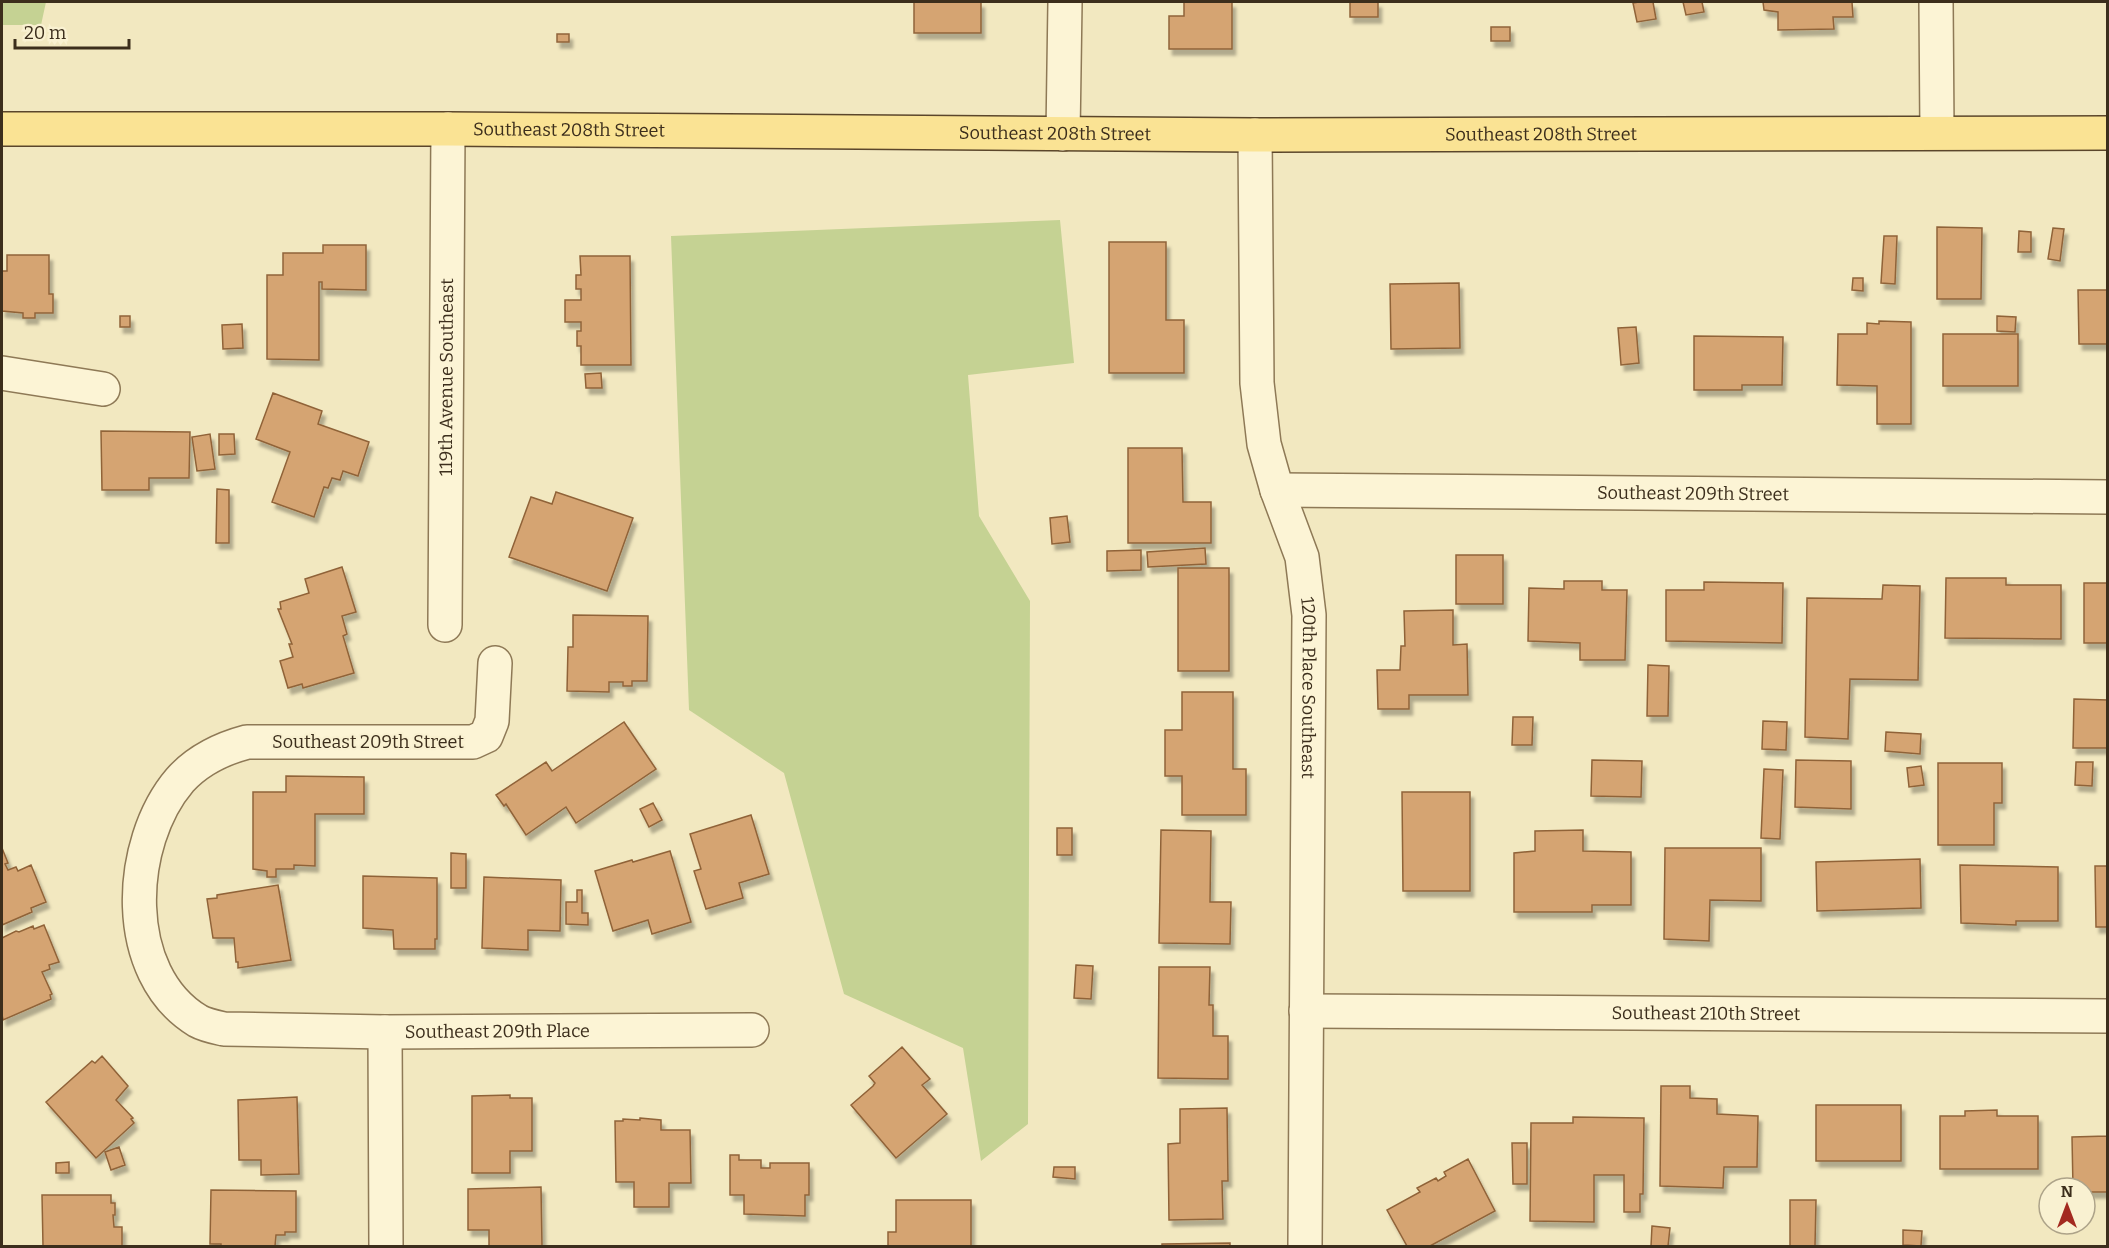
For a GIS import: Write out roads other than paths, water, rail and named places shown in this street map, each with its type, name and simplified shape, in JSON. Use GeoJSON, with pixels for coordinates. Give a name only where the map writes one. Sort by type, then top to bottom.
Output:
{"type":"FeatureCollection","features":[{"type":"Feature","properties":{"kind":"main road","name":"Southeast 208th Street"},"geometry":{"type":"LineString","coordinates":[[2,129],[448,129],[1255,135],[2108,133]]}},
{"type":"Feature","properties":{"kind":"street"},"geometry":{"type":"LineString","coordinates":[[1063,134],[1065,2]]}},
{"type":"Feature","properties":{"kind":"street"},"geometry":{"type":"LineString","coordinates":[[1936,2],[1937,132]]}},
{"type":"Feature","properties":{"kind":"street","name":"119th Avenue Southeast"},"geometry":{"type":"LineString","coordinates":[[445,625],[448,129]]}},
{"type":"Feature","properties":{"kind":"street","name":"120th Place Southeast"},"geometry":{"type":"LineString","coordinates":[[1255,135],[1257,383],[1264,444],[1277,490],[1302,557],[1309,615],[1305,1246]]}},
{"type":"Feature","properties":{"kind":"street"},"geometry":{"type":"LineString","coordinates":[[2,373],[103,389]]}},
{"type":"Feature","properties":{"kind":"street","name":"Southeast 209th Street"},"geometry":{"type":"LineString","coordinates":[[1277,490],[2108,497]]}},
{"type":"Feature","properties":{"kind":"street","name":"Southeast 209th Street"},"geometry":{"type":"LineString","coordinates":[[245,1030],[224,1029],[200,1023],[180,1009],[162,989],[153,973],[141,928],[140,902],[149,834],[159,809],[181,778],[197,764],[228,747],[247,742],[473,742],[486,736],[492,721],[495,663]]}},
{"type":"Feature","properties":{"kind":"street","name":"Southeast 210th Street"},"geometry":{"type":"LineString","coordinates":[[1306,1011],[2108,1016]]}},
{"type":"Feature","properties":{"kind":"street","name":"Southeast 209th Place"},"geometry":{"type":"LineString","coordinates":[[245,1030],[385,1032],[752,1030]]}},
{"type":"Feature","properties":{"kind":"street"},"geometry":{"type":"LineString","coordinates":[[385,1032],[386,1246]]}}]}
